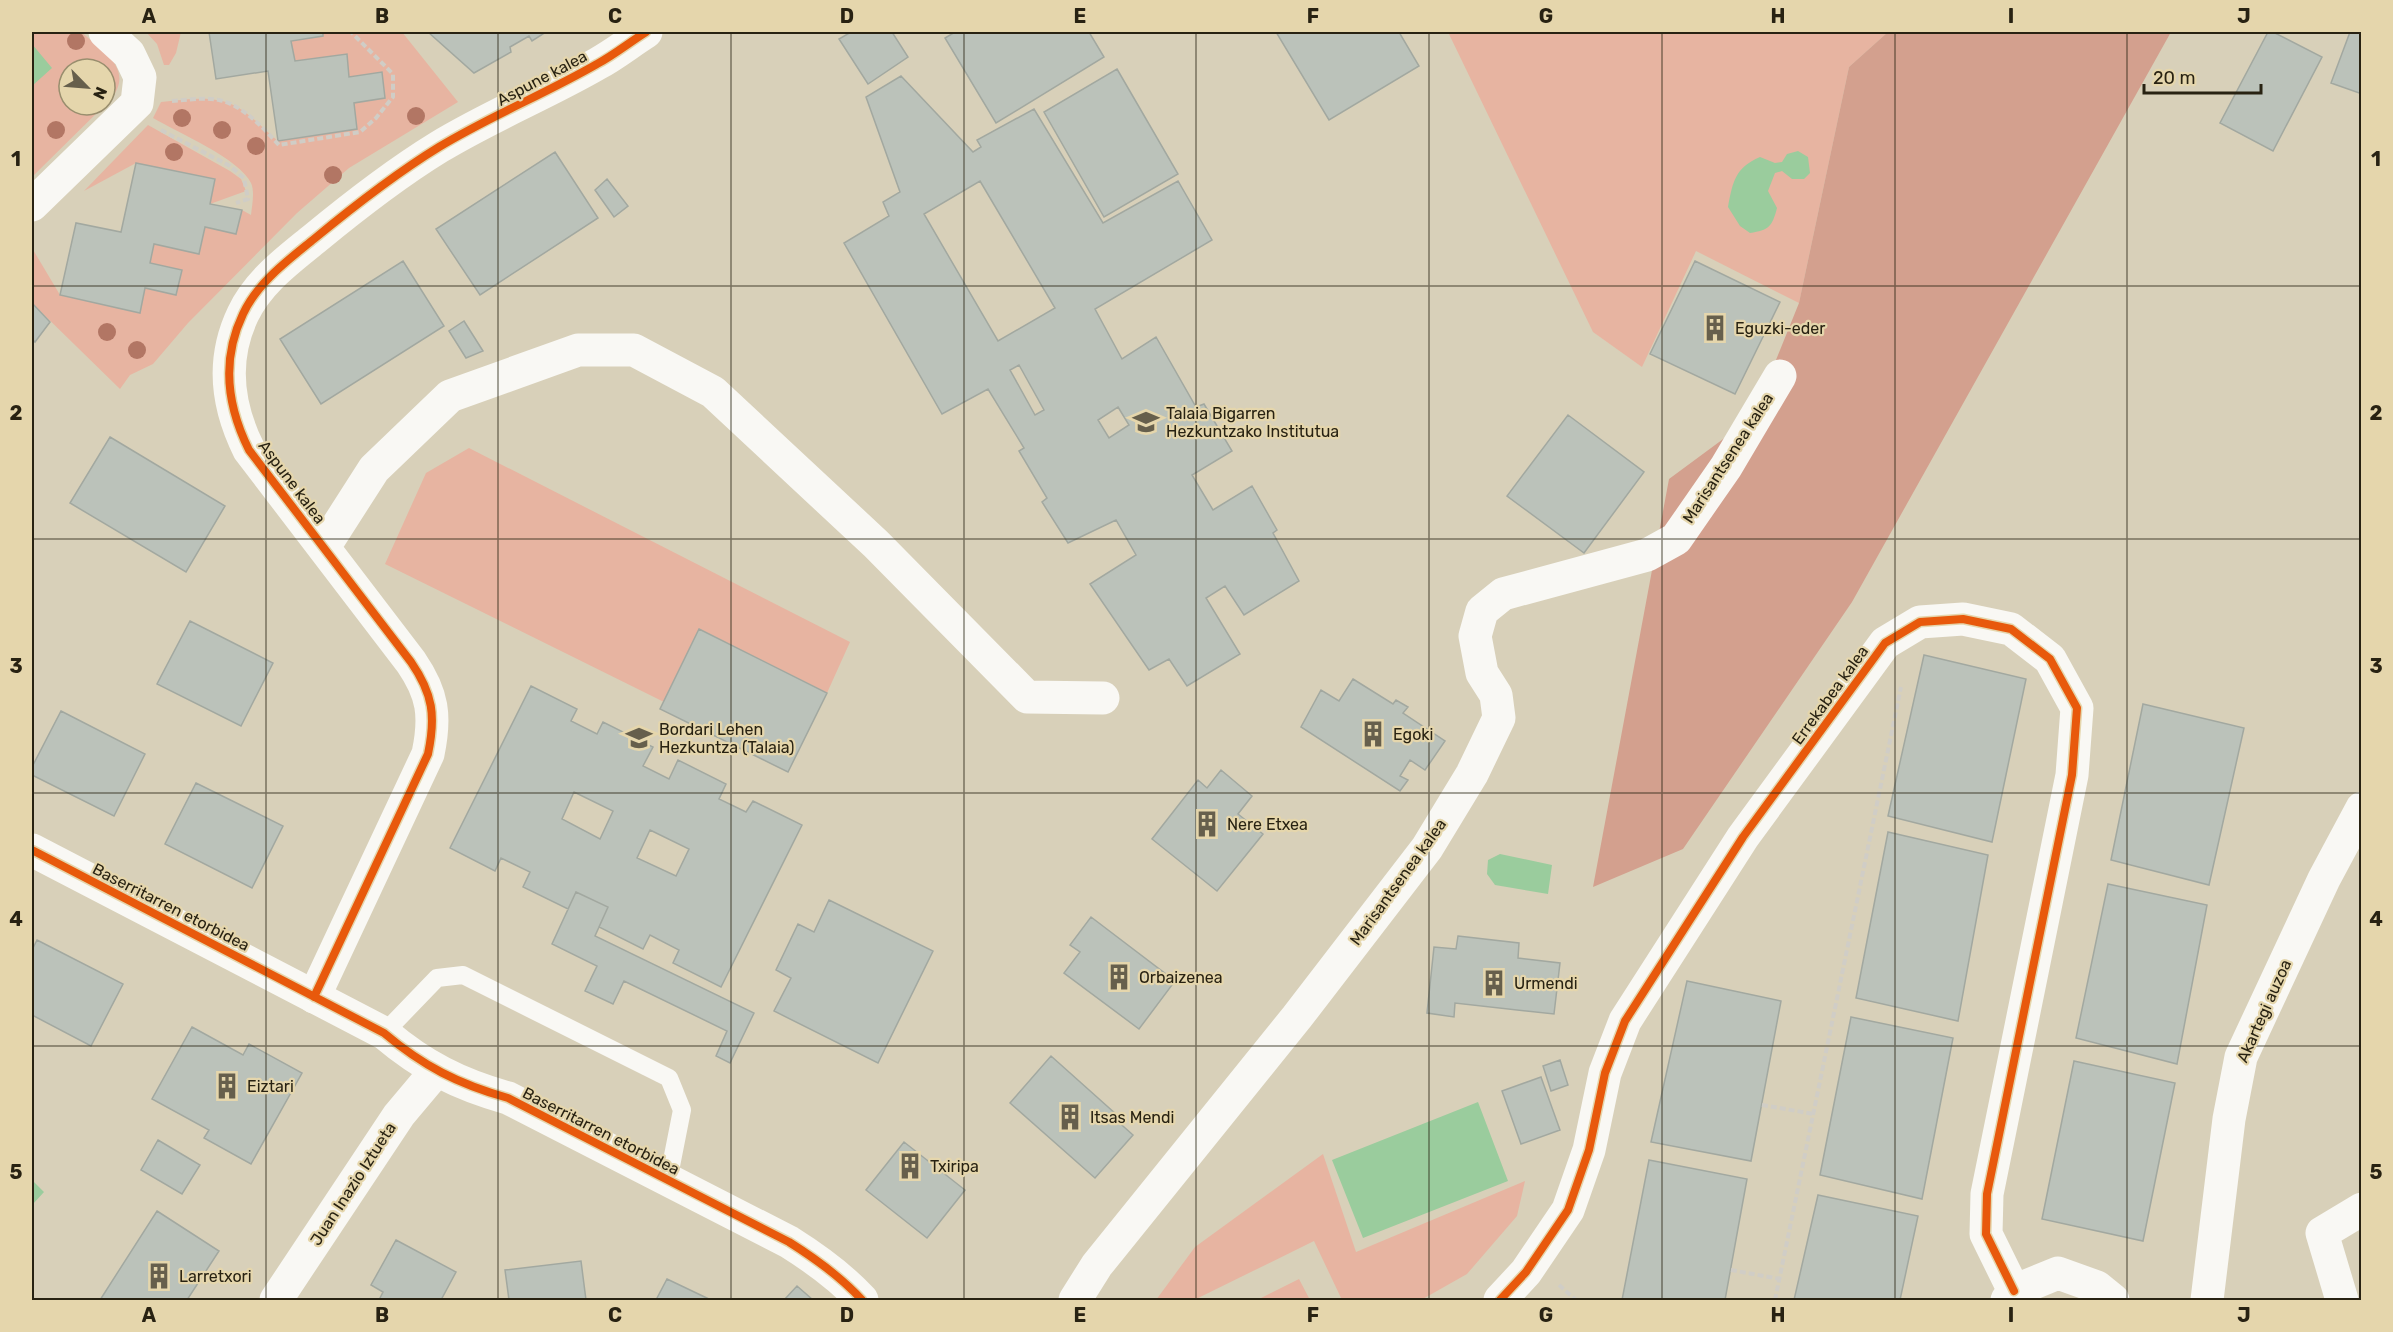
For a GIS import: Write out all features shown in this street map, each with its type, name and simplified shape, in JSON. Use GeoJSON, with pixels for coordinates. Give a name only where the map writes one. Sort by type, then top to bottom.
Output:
{"type":"FeatureCollection","features":[{"type":"Feature","properties":{"kind":"street"},"geometry":{"type":"LineString","coordinates":[[32,205],[136,103],[140,77],[129,54],[105,32]]}},
{"type":"Feature","properties":{"kind":"street","name":"Aspune kalea"},"geometry":{"type":"LineString","coordinates":[[314,997],[429,754],[433,734],[433,714],[422,678],[249,450],[239,429],[228,384],[229,360],[234,336],[243,313],[256,292],[272,274],[354,206],[439,147],[598,64],[646,32]]}},
{"type":"Feature","properties":{"kind":"street"},"geometry":{"type":"LineString","coordinates":[[324,547],[374,468],[450,396],[578,350],[634,350],[713,392],[876,544],[1027,697],[1103,698]]}},
{"type":"Feature","properties":{"kind":"street","name":"Marisantsenea kalea"},"geometry":{"type":"LineString","coordinates":[[1075,1300],[1097,1265],[1297,1017],[1427,848],[1472,774],[1498,718],[1496,695],[1482,673],[1475,636],[1482,611],[1503,594],[1647,555],[1676,539],[1726,467],[1780,376]]}},
{"type":"Feature","properties":{"kind":"street","name":"Errekabea kalea"},"geometry":{"type":"LineString","coordinates":[[1500,1300],[1526,1272],[1568,1210],[1589,1150],[1605,1072],[1625,1022],[1743,837],[1885,643],[1920,621],[1963,619],[2011,629],[2050,659],[2077,708],[2072,775],[1987,1194],[1986,1234],[2010,1296]]}},
{"type":"Feature","properties":{"kind":"street","name":"Akartegi auzoa"},"geometry":{"type":"LineString","coordinates":[[2207,1300],[2229,1119],[2241,1057],[2324,879],[2361,808]]}},
{"type":"Feature","properties":{"kind":"street","name":"Baserritarren etorbidea"},"geometry":{"type":"LineString","coordinates":[[32,850],[384,1033],[409,1054],[436,1071],[471,1088],[508,1098],[789,1242],[816,1258],[862,1300]]}},
{"type":"Feature","properties":{"kind":"street","name":"Juan Inazio Iztueta"},"geometry":{"type":"LineString","coordinates":[[276,1300],[399,1115],[436,1071]]}},
{"type":"Feature","properties":{"kind":"street"},"geometry":{"type":"LineString","coordinates":[[2342,1300],[2322,1233],[2361,1209]]}},
{"type":"Feature","properties":{"kind":"street"},"geometry":{"type":"LineString","coordinates":[[2010,1296],[2058,1273],[2097,1287],[2113,1300]]}},
{"type":"Feature","properties":{"kind":"lane"},"geometry":{"type":"LineString","coordinates":[[384,1033],[437,978],[463,975],[669,1078],[682,1110],[668,1181]]}},
{"type":"Feature","properties":{"kind":"path"},"geometry":{"type":"LineString","coordinates":[[161,102],[220,100],[238,108],[279,145],[360,132],[376,118],[393,97],[393,74],[351,32]]}},
{"type":"Feature","properties":{"kind":"path"},"geometry":{"type":"LineString","coordinates":[[154,126],[230,166],[244,178],[248,199],[236,203]]}},
{"type":"Feature","properties":{"kind":"path"},"geometry":{"type":"LineString","coordinates":[[1775,1300],[1901,683]]}},
{"type":"Feature","properties":{"kind":"path"},"geometry":{"type":"LineString","coordinates":[[1761,1105],[1814,1114]]}},
{"type":"Feature","properties":{"kind":"path"},"geometry":{"type":"LineString","coordinates":[[1731,1270],[1780,1279]]}},
{"type":"Feature","properties":{"kind":"shaded area"},"geometry":{"type":"Polygon","coordinates":[[[32,32],[81,32],[110,57],[57,57],[57,117],[93,117],[32,177],[32,32]]]}},
{"type":"Feature","properties":{"kind":"shaded area"},"geometry":{"type":"Polygon","coordinates":[[[146,32],[181,32],[176,53],[169,65],[164,65],[157,44],[146,32]]]}},
{"type":"Feature","properties":{"kind":"shaded area"},"geometry":{"type":"Polygon","coordinates":[[[323,32],[402,32],[458,102],[349,168],[297,213],[188,323],[153,364],[130,375],[120,389],[32,303],[32,248],[60,295],[140,313],[145,288],[176,295],[182,270],[150,263],[154,244],[199,254],[205,227],[236,233],[242,210],[251,215],[253,190],[245,174],[234,165],[207,147],[153,118],[161,102],[209,99],[228,103],[248,114],[278,141],[357,129],[354,103],[385,98],[382,73],[349,77],[346,54],[295,61],[291,41],[323,36],[323,32]]]}},
{"type":"Feature","properties":{"kind":"shaded area"},"geometry":{"type":"Polygon","coordinates":[[[1448,32],[1888,32],[1849,67],[1799,303],[1696,251],[1642,367],[1593,332],[1448,32]]]}},
{"type":"Feature","properties":{"kind":"shaded area"},"geometry":{"type":"Polygon","coordinates":[[[1888,32],[2171,32],[1852,602],[1683,849],[1593,887],[1669,479],[1753,417],[1799,303],[1849,67],[1888,32]]]}},
{"type":"Feature","properties":{"kind":"shaded area"},"geometry":{"type":"Polygon","coordinates":[[[32,44],[52,68],[32,86],[32,44]]]}},
{"type":"Feature","properties":{"kind":"shaded area"},"geometry":{"type":"Polygon","coordinates":[[[117,67],[118,69],[117,88],[117,67]]]}},
{"type":"Feature","properties":{"kind":"shaded area"},"geometry":{"type":"Polygon","coordinates":[[[148,125],[230,171],[241,179],[246,191],[210,204],[215,179],[136,163],[84,191],[148,125]]]}},
{"type":"Feature","properties":{"kind":"shaded area"},"geometry":{"type":"Polygon","coordinates":[[[1798,151],[1808,157],[1810,173],[1804,179],[1792,179],[1782,171],[1775,173],[1768,191],[1777,208],[1773,220],[1766,229],[1750,233],[1740,226],[1728,207],[1736,176],[1745,166],[1760,157],[1775,163],[1782,162],[1787,154],[1798,151]]]}},
{"type":"Feature","properties":{"kind":"shaded area"},"geometry":{"type":"Polygon","coordinates":[[[469,448],[850,642],[827,693],[700,630],[664,702],[385,564],[426,473],[469,448]]]}},
{"type":"Feature","properties":{"kind":"shaded area"},"geometry":{"type":"Polygon","coordinates":[[[1500,854],[1552,865],[1548,894],[1495,885],[1487,874],[1488,860],[1500,854]]]}},
{"type":"Feature","properties":{"kind":"shaded area"},"geometry":{"type":"Polygon","coordinates":[[[1478,1102],[1508,1181],[1363,1238],[1332,1160],[1478,1102]]]}},
{"type":"Feature","properties":{"kind":"shaded area"},"geometry":{"type":"Polygon","coordinates":[[[1323,1154],[1356,1252],[1525,1181],[1517,1216],[1467,1274],[1421,1300],[1342,1300],[1314,1241],[1194,1300],[1156,1300],[1195,1247],[1323,1154]]]}},
{"type":"Feature","properties":{"kind":"shaded area"},"geometry":{"type":"Polygon","coordinates":[[[32,1180],[44,1192],[33,1204],[32,1203],[32,1180]]]}},
{"type":"Feature","properties":{"kind":"shaded area"},"geometry":{"type":"Polygon","coordinates":[[[1299,1279],[1310,1300],[1257,1300],[1299,1279]]]}},
{"type":"Feature","properties":{"kind":"building"},"geometry":{"type":"Polygon","coordinates":[[[209,32],[323,32],[323,36],[291,41],[295,61],[347,54],[349,77],[382,72],[385,98],[354,103],[357,129],[278,141],[268,71],[216,79],[209,32]]]}},
{"type":"Feature","properties":{"kind":"building"},"geometry":{"type":"Polygon","coordinates":[[[428,32],[546,32],[532,41],[529,36],[510,47],[511,52],[474,73],[428,32]]]}},
{"type":"Feature","properties":{"kind":"building"},"geometry":{"type":"Polygon","coordinates":[[[851,32],[892,32],[908,57],[868,84],[839,39],[851,32]]]}},
{"type":"Feature","properties":{"kind":"building"},"geometry":{"type":"Polygon","coordinates":[[[955,32],[1089,32],[1104,57],[996,123],[945,38],[955,32]]]}},
{"type":"Feature","properties":{"kind":"building"},"geometry":{"type":"Polygon","coordinates":[[[1276,32],[1399,32],[1419,66],[1329,120],[1276,32]]]}},
{"type":"Feature","properties":{"kind":"building"},"geometry":{"type":"Polygon","coordinates":[[[2268,32],[2273,32],[2322,57],[2273,151],[2220,123],[2268,32]]]}},
{"type":"Feature","properties":{"kind":"building"},"geometry":{"type":"Polygon","coordinates":[[[2350,32],[2362,32],[2362,94],[2331,83],[2350,32]]]}},
{"type":"Feature","properties":{"kind":"building"},"geometry":{"type":"Polygon","coordinates":[[[1117,69],[1178,174],[1104,217],[1044,112],[1117,69]]]}},
{"type":"Feature","properties":{"kind":"building"},"geometry":{"type":"Polygon","coordinates":[[[901,76],[973,152],[981,147],[977,140],[1034,109],[1103,223],[1178,181],[1212,240],[1095,309],[1122,359],[1156,337],[1196,407],[1204,404],[1232,451],[1192,475],[1213,510],[1252,486],[1277,530],[1273,533],[1299,581],[1244,615],[1225,586],[1206,598],[1240,654],[1187,686],[1169,659],[1149,670],[1090,584],[1136,555],[1116,520],[1068,543],[1042,502],[1047,498],[1019,451],[1024,448],[988,389],[942,414],[844,243],[889,216],[883,202],[900,192],[866,97],[901,76]],[[980,181],[924,214],[998,341],[1055,308],[980,181]],[[1019,365],[1010,370],[1035,415],[1044,410],[1019,365]],[[1118,407],[1098,420],[1109,438],[1129,425],[1118,407]]]}},
{"type":"Feature","properties":{"kind":"building"},"geometry":{"type":"Polygon","coordinates":[[[555,152],[598,218],[480,295],[436,229],[555,152]]]}},
{"type":"Feature","properties":{"kind":"building"},"geometry":{"type":"Polygon","coordinates":[[[136,163],[215,179],[210,204],[242,210],[236,234],[205,227],[199,254],[154,244],[150,263],[182,270],[176,295],[145,288],[140,313],[60,295],[76,223],[121,232],[136,163]]]}},
{"type":"Feature","properties":{"kind":"building"},"geometry":{"type":"Polygon","coordinates":[[[607,179],[628,206],[614,217],[595,190],[607,179]]]}},
{"type":"Feature","properties":{"kind":"building"},"geometry":{"type":"Polygon","coordinates":[[[403,261],[444,326],[321,404],[280,339],[403,261]]]}},
{"type":"Feature","properties":{"kind":"building","name":"Eguzki-eder"},"geometry":{"type":"Polygon","coordinates":[[[1695,261],[1780,302],[1735,394],[1650,354],[1695,261]]]}},
{"type":"Feature","properties":{"kind":"building"},"geometry":{"type":"Polygon","coordinates":[[[32,303],[50,322],[35,342],[32,339],[32,303]]]}},
{"type":"Feature","properties":{"kind":"building"},"geometry":{"type":"Polygon","coordinates":[[[464,321],[483,351],[466,358],[449,331],[464,321]]]}},
{"type":"Feature","properties":{"kind":"building"},"geometry":{"type":"Polygon","coordinates":[[[1568,415],[1644,472],[1584,553],[1507,496],[1568,415]]]}},
{"type":"Feature","properties":{"kind":"building"},"geometry":{"type":"Polygon","coordinates":[[[110,437],[225,506],[186,572],[70,503],[110,437]]]}},
{"type":"Feature","properties":{"kind":"building"},"geometry":{"type":"Polygon","coordinates":[[[190,621],[273,663],[241,726],[157,684],[190,621]]]}},
{"type":"Feature","properties":{"kind":"building"},"geometry":{"type":"Polygon","coordinates":[[[699,629],[827,693],[788,772],[660,709],[699,629]]]}},
{"type":"Feature","properties":{"kind":"building"},"geometry":{"type":"Polygon","coordinates":[[[1924,655],[2026,679],[1992,842],[1888,816],[1924,655]]]}},
{"type":"Feature","properties":{"kind":"building","name":"Egoki"},"geometry":{"type":"Polygon","coordinates":[[[1353,679],[1393,704],[1396,700],[1408,707],[1403,713],[1445,741],[1425,770],[1410,760],[1400,776],[1408,780],[1400,791],[1301,727],[1321,690],[1339,701],[1353,679]]]}},
{"type":"Feature","properties":{"kind":"building"},"geometry":{"type":"Polygon","coordinates":[[[531,686],[577,709],[571,721],[597,734],[603,722],[653,747],[643,766],[669,779],[678,760],[726,784],[719,799],[746,812],[753,801],[802,825],[721,987],[673,963],[679,950],[650,935],[643,949],[599,927],[608,907],[576,892],[568,909],[523,887],[530,872],[501,858],[495,871],[450,848],[531,686]],[[574,792],[562,819],[600,839],[613,811],[574,792]],[[650,830],[637,858],[676,876],[689,849],[650,830]]]}},
{"type":"Feature","properties":{"kind":"building"},"geometry":{"type":"Polygon","coordinates":[[[2143,704],[2244,728],[2209,885],[2111,860],[2143,704]]]}},
{"type":"Feature","properties":{"kind":"building"},"geometry":{"type":"Polygon","coordinates":[[[61,711],[145,754],[114,816],[32,775],[32,767],[61,711]]]}},
{"type":"Feature","properties":{"kind":"building","name":"Nere Etxea"},"geometry":{"type":"Polygon","coordinates":[[[1221,770],[1252,796],[1238,814],[1263,834],[1217,891],[1152,839],[1198,780],[1207,788],[1221,770]]]}},
{"type":"Feature","properties":{"kind":"building"},"geometry":{"type":"Polygon","coordinates":[[[196,783],[283,826],[252,888],[165,844],[196,783]]]}},
{"type":"Feature","properties":{"kind":"building"},"geometry":{"type":"Polygon","coordinates":[[[1888,832],[1988,855],[1958,1021],[1856,998],[1888,832]]]}},
{"type":"Feature","properties":{"kind":"building"},"geometry":{"type":"Polygon","coordinates":[[[2108,884],[2207,905],[2177,1064],[2076,1038],[2108,884]]]}},
{"type":"Feature","properties":{"kind":"building"},"geometry":{"type":"Polygon","coordinates":[[[576,892],[608,907],[595,936],[754,1013],[730,1063],[716,1056],[727,1031],[624,981],[613,1004],[585,991],[597,966],[552,944],[576,892]]]}},
{"type":"Feature","properties":{"kind":"building"},"geometry":{"type":"Polygon","coordinates":[[[829,900],[933,951],[878,1063],[774,1011],[791,978],[776,970],[798,924],[814,932],[829,900]]]}},
{"type":"Feature","properties":{"kind":"building","name":"Orbaizenea"},"geometry":{"type":"Polygon","coordinates":[[[1091,917],[1175,981],[1139,1029],[1064,973],[1080,952],[1070,945],[1091,917]]]}},
{"type":"Feature","properties":{"kind":"building","name":"Urmendi"},"geometry":{"type":"Polygon","coordinates":[[[1458,936],[1519,943],[1518,958],[1560,963],[1554,1014],[1455,1003],[1454,1017],[1427,1013],[1434,947],[1456,949],[1458,936]]]}},
{"type":"Feature","properties":{"kind":"building"},"geometry":{"type":"Polygon","coordinates":[[[37,940],[123,984],[91,1046],[32,1015],[32,950],[37,940]]]}},
{"type":"Feature","properties":{"kind":"building"},"geometry":{"type":"Polygon","coordinates":[[[1687,981],[1781,1001],[1751,1161],[1651,1142],[1687,981]]]}},
{"type":"Feature","properties":{"kind":"building"},"geometry":{"type":"Polygon","coordinates":[[[1851,1017],[1953,1038],[1922,1199],[1820,1175],[1851,1017]]]}},
{"type":"Feature","properties":{"kind":"building","name":"Eiztari"},"geometry":{"type":"Polygon","coordinates":[[[192,1027],[243,1055],[249,1044],[302,1073],[251,1164],[204,1138],[209,1130],[152,1099],[192,1027]]]}},
{"type":"Feature","properties":{"kind":"building","name":"Itsas Mendi"},"geometry":{"type":"Polygon","coordinates":[[[1051,1056],[1117,1115],[1114,1118],[1133,1135],[1095,1178],[1010,1103],[1051,1056]]]}},
{"type":"Feature","properties":{"kind":"building"},"geometry":{"type":"Polygon","coordinates":[[[1560,1060],[1568,1085],[1551,1091],[1543,1066],[1560,1060]]]}},
{"type":"Feature","properties":{"kind":"building"},"geometry":{"type":"Polygon","coordinates":[[[2074,1061],[2175,1083],[2143,1241],[2042,1219],[2074,1061]]]}},
{"type":"Feature","properties":{"kind":"building"},"geometry":{"type":"Polygon","coordinates":[[[1541,1077],[1560,1130],[1521,1144],[1502,1091],[1541,1077]]]}},
{"type":"Feature","properties":{"kind":"building"},"geometry":{"type":"Polygon","coordinates":[[[158,1140],[200,1165],[182,1194],[141,1170],[158,1140]]]}},
{"type":"Feature","properties":{"kind":"building","name":"Txiripa"},"geometry":{"type":"Polygon","coordinates":[[[904,1142],[965,1190],[927,1238],[866,1190],[904,1142]]]}},
{"type":"Feature","properties":{"kind":"building"},"geometry":{"type":"Polygon","coordinates":[[[1649,1160],[1747,1179],[1725,1300],[1622,1300],[1649,1160]]]}},
{"type":"Feature","properties":{"kind":"building"},"geometry":{"type":"Polygon","coordinates":[[[1818,1195],[1918,1216],[1900,1300],[1794,1300],[1818,1195]]]}},
{"type":"Feature","properties":{"kind":"building","name":"Larretxori"},"geometry":{"type":"Polygon","coordinates":[[[157,1211],[219,1251],[187,1300],[100,1300],[157,1211]]]}},
{"type":"Feature","properties":{"kind":"building"},"geometry":{"type":"Polygon","coordinates":[[[396,1240],[456,1272],[441,1300],[379,1300],[383,1292],[371,1285],[396,1240]]]}},
{"type":"Feature","properties":{"kind":"building"},"geometry":{"type":"Polygon","coordinates":[[[581,1261],[586,1300],[509,1300],[505,1270],[581,1261]]]}},
{"type":"Feature","properties":{"kind":"building"},"geometry":{"type":"Polygon","coordinates":[[[667,1279],[711,1300],[656,1300],[667,1279]]]}},
{"type":"Feature","properties":{"kind":"building"},"geometry":{"type":"Polygon","coordinates":[[[797,1286],[813,1300],[784,1300],[797,1286]]]}},
{"type":"Feature","properties":{"kind":"cycle path"},"geometry":{"type":"LineString","coordinates":[[314,997],[428,754],[432,728],[431,706],[424,685],[411,662],[249,450],[236,417],[230,383],[229,366],[236,331],[249,302],[274,273],[344,214],[391,179],[458,136],[610,57],[646,32]]}},
{"type":"Feature","properties":{"kind":"cycle path"},"geometry":{"type":"LineString","coordinates":[[1500,1300],[1526,1272],[1568,1210],[1589,1150],[1605,1073],[1625,1021],[1743,837],[1885,643],[1920,622],[1963,619],[2011,629],[2050,659],[2077,708],[2072,775],[1987,1194],[1986,1234],[2014,1291]]}},
{"type":"Feature","properties":{"kind":"cycle path"},"geometry":{"type":"LineString","coordinates":[[32,850],[384,1033],[398,1045],[442,1073],[473,1087],[508,1098],[789,1242],[828,1269],[862,1300]]}},
{"type":"Feature","properties":{"kind":"place","name":"Eguzki-eder"},"geometry":{"type":"Point","coordinates":[1715,328]}},
{"type":"Feature","properties":{"kind":"place","name":"Talaia Bigarren Hezkuntzako Institutua"},"geometry":{"type":"Point","coordinates":[1146,422]}},
{"type":"Feature","properties":{"kind":"place","name":"Egoki"},"geometry":{"type":"Point","coordinates":[1373,734]}},
{"type":"Feature","properties":{"kind":"place","name":"Bordari Lehen Hezkuntza (Talaia)"},"geometry":{"type":"Point","coordinates":[639,738]}},
{"type":"Feature","properties":{"kind":"place","name":"Nere Etxea"},"geometry":{"type":"Point","coordinates":[1207,824]}},
{"type":"Feature","properties":{"kind":"place","name":"Orbaizenea"},"geometry":{"type":"Point","coordinates":[1119,977]}},
{"type":"Feature","properties":{"kind":"place","name":"Urmendi"},"geometry":{"type":"Point","coordinates":[1494,983]}},
{"type":"Feature","properties":{"kind":"place","name":"Eiztari"},"geometry":{"type":"Point","coordinates":[227,1086]}},
{"type":"Feature","properties":{"kind":"place","name":"Itsas Mendi"},"geometry":{"type":"Point","coordinates":[1070,1117]}},
{"type":"Feature","properties":{"kind":"place","name":"Txiripa"},"geometry":{"type":"Point","coordinates":[910,1166]}},
{"type":"Feature","properties":{"kind":"place","name":"Larretxori"},"geometry":{"type":"Point","coordinates":[159,1276]}}]}
